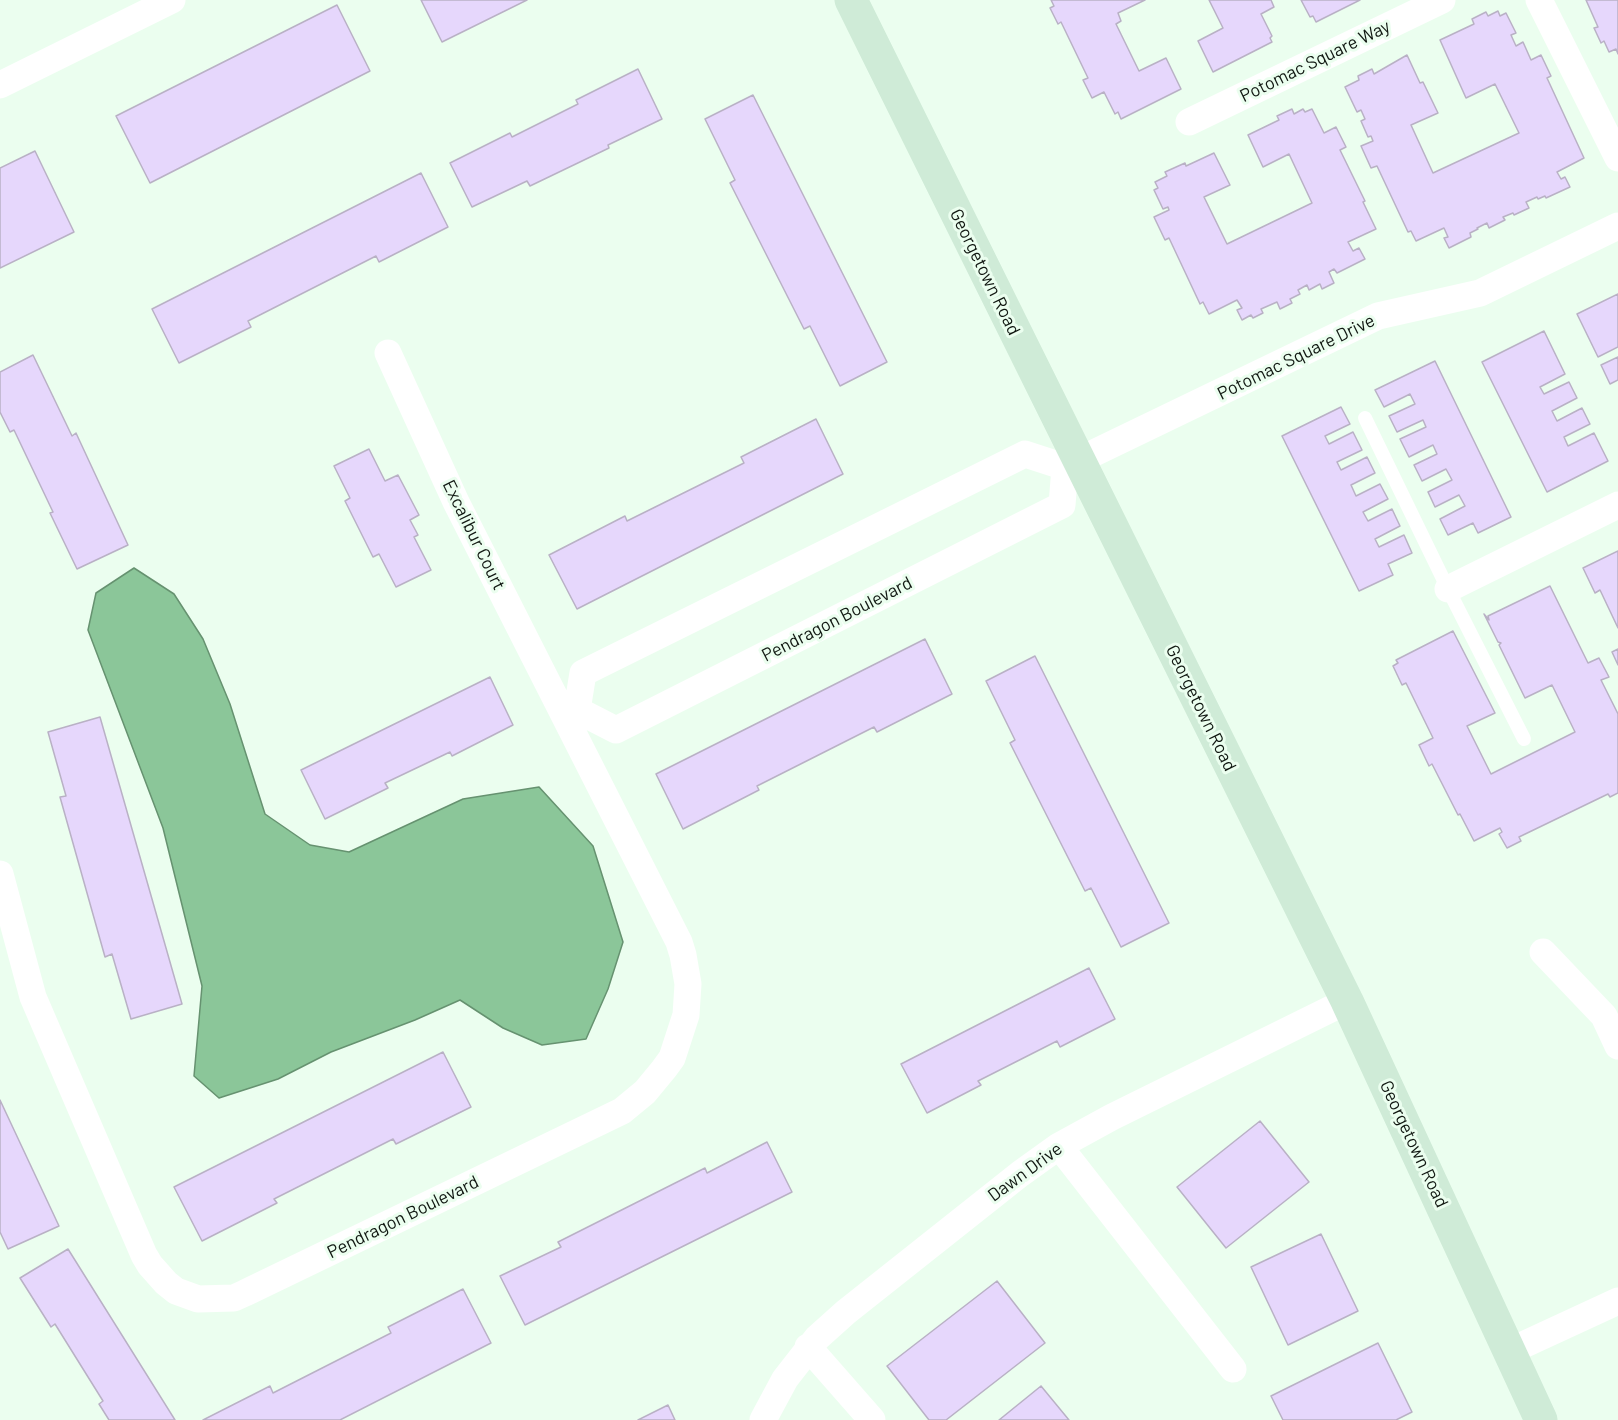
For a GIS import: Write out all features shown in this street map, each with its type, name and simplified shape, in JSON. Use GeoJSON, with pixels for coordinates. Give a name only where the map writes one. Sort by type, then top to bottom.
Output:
{"type":"FeatureCollection","features":[{"type":"Feature","properties":{"kind":"main road","name":"Georgetown Road"},"geometry":{"type":"LineString","coordinates":[[851,0],[1071,464],[1347,1001],[1541,1420]]}},
{"type":"Feature","properties":{"kind":"street"},"geometry":{"type":"LineString","coordinates":[[0,85],[172,0]]}},
{"type":"Feature","properties":{"kind":"street","name":"Potomac Square Way"},"geometry":{"type":"LineString","coordinates":[[1189,122],[1442,0]]}},
{"type":"Feature","properties":{"kind":"street"},"geometry":{"type":"LineString","coordinates":[[1539,0],[1618,158]]}},
{"type":"Feature","properties":{"kind":"street","name":"Potomac Square Drive"},"geometry":{"type":"LineString","coordinates":[[1071,464],[1378,316],[1480,293],[1618,226]]}},
{"type":"Feature","properties":{"kind":"street","name":"Excalibur Court"},"geometry":{"type":"LineString","coordinates":[[388,353],[456,502],[571,713]]}},
{"type":"Feature","properties":{"kind":"street"},"geometry":{"type":"LineString","coordinates":[[571,713],[583,673],[614,657],[1025,454],[1071,464]]}},
{"type":"Feature","properties":{"kind":"street","name":"Pendragon Boulevard"},"geometry":{"type":"LineString","coordinates":[[571,713],[616,730],[1062,505],[1071,464]]}},
{"type":"Feature","properties":{"kind":"street"},"geometry":{"type":"LineString","coordinates":[[1448,589],[1618,505]]}},
{"type":"Feature","properties":{"kind":"street","name":"Pendragon Boulevard"},"geometry":{"type":"LineString","coordinates":[[0,874],[33,997],[150,1265],[176,1291],[198,1299],[234,1298],[622,1111],[645,1092],[672,1058],[683,1029],[687,1007],[687,984],[681,948],[571,713]]}},
{"type":"Feature","properties":{"kind":"street"},"geometry":{"type":"LineString","coordinates":[[1544,952],[1604,1016],[1618,1046]]}},
{"type":"Feature","properties":{"kind":"street","name":"Dawn Drive"},"geometry":{"type":"LineString","coordinates":[[762,1420],[785,1378],[808,1347],[846,1312],[1020,1174],[1059,1146],[1112,1117],[1347,1001]]}},
{"type":"Feature","properties":{"kind":"street"},"geometry":{"type":"LineString","coordinates":[[1059,1146],[1233,1370]]}},
{"type":"Feature","properties":{"kind":"street"},"geometry":{"type":"LineString","coordinates":[[1510,1351],[1618,1302]]}},
{"type":"Feature","properties":{"kind":"street"},"geometry":{"type":"LineString","coordinates":[[808,1347],[872,1420]]}},
{"type":"Feature","properties":{"kind":"lane"},"geometry":{"type":"LineString","coordinates":[[1365,418],[1524,739]]}},
{"type":"Feature","properties":{"kind":"shaded area"},"geometry":{"type":"Polygon","coordinates":[[[134,568],[174,594],[203,639],[230,704],[265,814],[310,845],[349,852],[463,799],[539,787],[593,846],[623,942],[608,989],[586,1039],[542,1045],[503,1028],[460,1000],[331,1052],[278,1079],[219,1098],[194,1076],[202,986],[163,828],[88,630],[96,593],[134,568]]]}},
{"type":"Feature","properties":{"kind":"building"},"geometry":{"type":"Polygon","coordinates":[[[421,0],[527,0],[442,42],[421,0]]]}},
{"type":"Feature","properties":{"kind":"building"},"geometry":{"type":"Polygon","coordinates":[[[1051,0],[1145,0],[1118,13],[1121,21],[1116,24],[1139,71],[1166,58],[1181,89],[1121,119],[1118,112],[1115,114],[1104,92],[1092,98],[1083,80],[1088,78],[1061,22],[1058,24],[1050,8],[1054,6],[1051,0]]]}},
{"type":"Feature","properties":{"kind":"building"},"geometry":{"type":"Polygon","coordinates":[[[1209,0],[1271,0],[1274,7],[1261,14],[1272,36],[1270,38],[1272,42],[1213,72],[1198,41],[1223,28],[1209,0]]]}},
{"type":"Feature","properties":{"kind":"building"},"geometry":{"type":"Polygon","coordinates":[[[1301,0],[1360,0],[1316,22],[1313,16],[1310,17],[1301,0]]]}},
{"type":"Feature","properties":{"kind":"building"},"geometry":{"type":"Polygon","coordinates":[[[1586,0],[1618,0],[1618,54],[1616,49],[1609,52],[1604,41],[1601,43],[1594,28],[1598,27],[1586,0]]]}},
{"type":"Feature","properties":{"kind":"building"},"geometry":{"type":"Polygon","coordinates":[[[337,5],[370,71],[150,183],[116,116],[337,5]]]}},
{"type":"Feature","properties":{"kind":"building"},"geometry":{"type":"Polygon","coordinates":[[[1498,11],[1500,16],[1506,13],[1516,33],[1511,35],[1516,46],[1523,42],[1531,60],[1541,55],[1551,76],[1547,78],[1584,158],[1557,172],[1561,179],[1565,177],[1570,187],[1546,198],[1545,196],[1538,199],[1537,197],[1526,202],[1529,208],[1503,217],[1505,220],[1489,228],[1487,223],[1477,228],[1470,233],[1471,237],[1449,248],[1444,238],[1448,237],[1444,228],[1416,241],[1411,231],[1408,232],[1377,166],[1371,168],[1361,146],[1373,141],[1371,136],[1368,137],[1361,121],[1365,119],[1361,110],[1357,112],[1345,87],[1359,80],[1358,76],[1372,69],[1374,74],[1407,55],[1438,113],[1411,125],[1433,173],[1519,133],[1495,84],[1466,98],[1440,40],[1474,24],[1472,19],[1486,12],[1488,16],[1498,11]]]}},
{"type":"Feature","properties":{"kind":"building"},"geometry":{"type":"Polygon","coordinates":[[[638,69],[662,119],[608,145],[609,148],[530,186],[527,181],[472,207],[450,163],[510,133],[512,137],[578,104],[576,100],[638,69]]]}},
{"type":"Feature","properties":{"kind":"building"},"geometry":{"type":"Polygon","coordinates":[[[753,95],[887,362],[840,386],[810,326],[804,329],[730,183],[735,180],[705,119],[753,95]]]}},
{"type":"Feature","properties":{"kind":"building"},"geometry":{"type":"Polygon","coordinates":[[[1292,109],[1294,114],[1303,109],[1305,112],[1312,109],[1324,133],[1336,127],[1346,147],[1340,150],[1376,229],[1348,242],[1353,251],[1359,248],[1365,259],[1337,273],[1334,269],[1329,272],[1334,283],[1322,289],[1320,284],[1309,290],[1307,285],[1298,290],[1300,294],[1290,299],[1292,303],[1280,309],[1277,302],[1261,309],[1263,313],[1253,318],[1251,315],[1242,320],[1237,310],[1242,308],[1237,300],[1209,314],[1203,302],[1200,304],[1169,238],[1165,240],[1154,217],[1169,210],[1168,207],[1163,209],[1154,190],[1158,188],[1155,182],[1167,176],[1165,172],[1185,163],[1186,166],[1214,153],[1230,185],[1204,197],[1227,244],[1312,203],[1289,154],[1263,167],[1248,135],[1279,120],[1277,116],[1292,109]]]}},
{"type":"Feature","properties":{"kind":"building"},"geometry":{"type":"Polygon","coordinates":[[[35,151],[74,232],[0,268],[0,168],[35,151]]]}},
{"type":"Feature","properties":{"kind":"building"},"geometry":{"type":"Polygon","coordinates":[[[421,173],[448,227],[379,262],[376,256],[248,321],[251,327],[179,363],[152,309],[421,173]]]}},
{"type":"Feature","properties":{"kind":"building"},"geometry":{"type":"Polygon","coordinates":[[[1618,294],[1618,347],[1598,357],[1577,314],[1618,294]]]}},
{"type":"Feature","properties":{"kind":"building"},"geometry":{"type":"Polygon","coordinates":[[[1544,331],[1565,374],[1540,387],[1544,394],[1569,382],[1577,398],[1552,411],[1557,421],[1582,408],[1590,424],[1564,437],[1568,446],[1594,433],[1608,461],[1547,492],[1482,362],[1544,331]]]}},
{"type":"Feature","properties":{"kind":"building"},"geometry":{"type":"Polygon","coordinates":[[[33,355],[72,436],[76,433],[128,545],[77,569],[14,430],[10,432],[0,412],[0,372],[33,355]]]}},
{"type":"Feature","properties":{"kind":"building"},"geometry":{"type":"Polygon","coordinates":[[[1618,357],[1618,380],[1610,384],[1601,365],[1618,357]]]}},
{"type":"Feature","properties":{"kind":"building"},"geometry":{"type":"Polygon","coordinates":[[[1435,361],[1511,517],[1478,533],[1473,523],[1448,535],[1440,519],[1465,506],[1459,495],[1435,507],[1428,492],[1452,480],[1446,469],[1422,481],[1414,465],[1437,454],[1433,445],[1409,457],[1400,439],[1426,427],[1423,420],[1397,432],[1389,416],[1415,404],[1410,394],[1384,407],[1375,390],[1435,361]]]}},
{"type":"Feature","properties":{"kind":"building"},"geometry":{"type":"Polygon","coordinates":[[[1341,407],[1350,424],[1325,436],[1329,444],[1353,432],[1362,450],[1337,462],[1341,470],[1367,457],[1375,473],[1351,485],[1356,496],[1380,484],[1388,499],[1363,512],[1368,521],[1392,509],[1400,526],[1375,539],[1379,547],[1404,535],[1412,553],[1388,564],[1393,575],[1359,591],[1282,436],[1341,407]]]}},
{"type":"Feature","properties":{"kind":"building"},"geometry":{"type":"Polygon","coordinates":[[[816,419],[843,474],[577,609],[549,555],[625,516],[627,521],[744,463],[741,457],[816,419]]]}},
{"type":"Feature","properties":{"kind":"building"},"geometry":{"type":"Polygon","coordinates":[[[369,449],[385,481],[398,475],[419,515],[410,520],[418,535],[414,537],[431,570],[396,587],[379,554],[373,557],[345,501],[350,498],[334,466],[369,449]]]}},
{"type":"Feature","properties":{"kind":"building"},"geometry":{"type":"Polygon","coordinates":[[[1618,551],[1618,628],[1600,590],[1595,593],[1583,568],[1618,551]]]}},
{"type":"Feature","properties":{"kind":"building"},"geometry":{"type":"Polygon","coordinates":[[[1550,586],[1588,663],[1599,658],[1609,677],[1601,680],[1618,714],[1618,793],[1610,797],[1608,794],[1519,837],[1521,841],[1507,848],[1499,834],[1502,832],[1500,828],[1474,841],[1432,764],[1429,766],[1419,745],[1433,738],[1406,683],[1402,685],[1393,666],[1398,663],[1396,660],[1453,631],[1495,713],[1467,726],[1491,774],[1575,732],[1552,685],[1525,698],[1499,645],[1501,643],[1498,642],[1484,614],[1489,620],[1488,616],[1550,586]]]}},
{"type":"Feature","properties":{"kind":"building"},"geometry":{"type":"Polygon","coordinates":[[[925,639],[952,694],[877,732],[874,727],[757,786],[759,790],[683,829],[656,774],[925,639]]]}},
{"type":"Feature","properties":{"kind":"building"},"geometry":{"type":"Polygon","coordinates":[[[1618,649],[1618,665],[1612,652],[1618,649]]]}},
{"type":"Feature","properties":{"kind":"building"},"geometry":{"type":"Polygon","coordinates":[[[1035,656],[1169,923],[1121,947],[1091,888],[1085,891],[1010,743],[1015,740],[986,681],[1035,656]]]}},
{"type":"Feature","properties":{"kind":"building"},"geometry":{"type":"Polygon","coordinates":[[[490,677],[513,725],[452,756],[450,752],[385,783],[388,788],[325,819],[301,770],[490,677]]]}},
{"type":"Feature","properties":{"kind":"building"},"geometry":{"type":"Polygon","coordinates":[[[100,717],[182,1004],[131,1019],[112,954],[105,957],[60,797],[66,796],[48,732],[100,717]]]}},
{"type":"Feature","properties":{"kind":"building"},"geometry":{"type":"Polygon","coordinates":[[[1089,968],[1115,1019],[1060,1047],[1057,1041],[978,1081],[981,1085],[927,1113],[901,1064],[1089,968]]]}},
{"type":"Feature","properties":{"kind":"building"},"geometry":{"type":"Polygon","coordinates":[[[443,1052],[471,1107],[396,1144],[393,1139],[274,1199],[277,1203],[202,1241],[174,1187],[443,1052]]]}},
{"type":"Feature","properties":{"kind":"building"},"geometry":{"type":"Polygon","coordinates":[[[0,1100],[59,1226],[8,1249],[0,1232],[0,1100]]]}},
{"type":"Feature","properties":{"kind":"building"},"geometry":{"type":"Polygon","coordinates":[[[1260,1121],[1309,1182],[1226,1248],[1177,1187],[1260,1121]]]}},
{"type":"Feature","properties":{"kind":"building"},"geometry":{"type":"Polygon","coordinates":[[[767,1142],[792,1192],[525,1325],[500,1276],[561,1247],[558,1242],[705,1168],[707,1173],[767,1142]]]}},
{"type":"Feature","properties":{"kind":"building"},"geometry":{"type":"Polygon","coordinates":[[[1321,1234],[1358,1311],[1288,1345],[1251,1267],[1321,1234]]]}},
{"type":"Feature","properties":{"kind":"building"},"geometry":{"type":"Polygon","coordinates":[[[68,1249],[175,1420],[109,1420],[99,1404],[103,1401],[55,1324],[51,1327],[20,1278],[68,1249]]]}},
{"type":"Feature","properties":{"kind":"building"},"geometry":{"type":"Polygon","coordinates":[[[997,1281],[1045,1343],[946,1420],[929,1420],[887,1366],[997,1281]]]}},
{"type":"Feature","properties":{"kind":"building"},"geometry":{"type":"Polygon","coordinates":[[[463,1289],[491,1343],[340,1420],[203,1420],[270,1386],[273,1393],[391,1333],[388,1327],[463,1289]]]}},
{"type":"Feature","properties":{"kind":"building"},"geometry":{"type":"Polygon","coordinates":[[[1378,1343],[1412,1412],[1396,1420],[1283,1420],[1271,1396],[1378,1343]]]}},
{"type":"Feature","properties":{"kind":"building"},"geometry":{"type":"Polygon","coordinates":[[[1041,1386],[1069,1420],[999,1420],[1041,1386]]]}},
{"type":"Feature","properties":{"kind":"building"},"geometry":{"type":"Polygon","coordinates":[[[668,1405],[675,1420],[638,1420],[668,1405]]]}}]}
